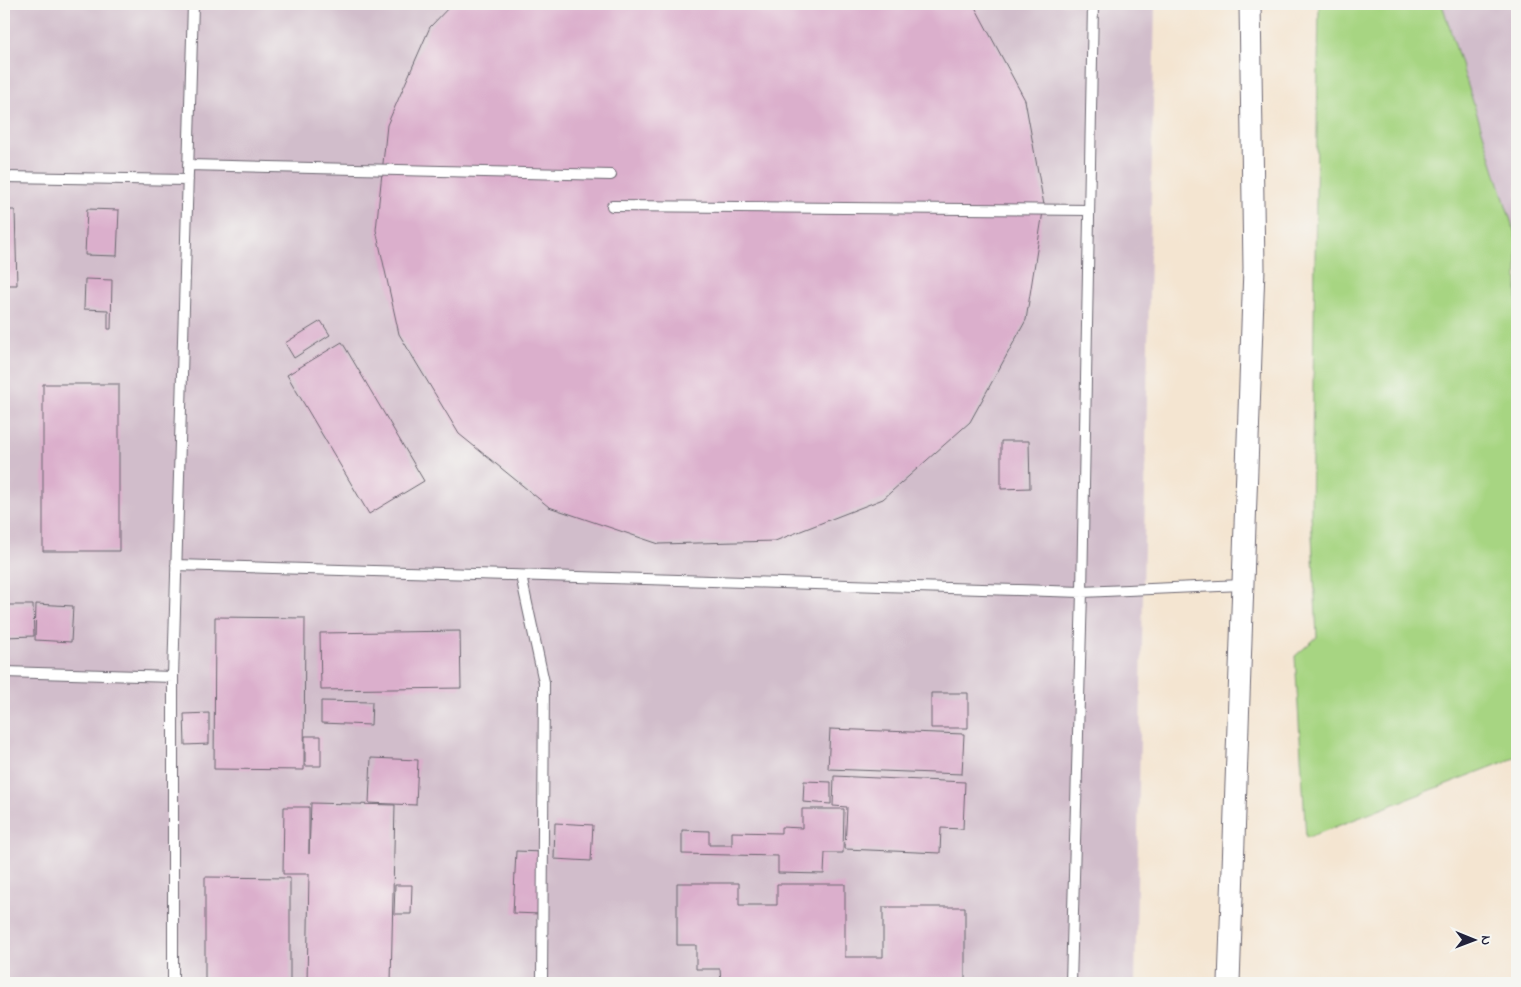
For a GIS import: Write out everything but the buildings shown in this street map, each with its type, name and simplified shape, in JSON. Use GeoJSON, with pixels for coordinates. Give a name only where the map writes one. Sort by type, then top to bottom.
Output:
{"type":"FeatureCollection","features":[{"type":"Feature","properties":{"kind":"street"},"geometry":{"type":"LineString","coordinates":[[1229,983],[1254,268],[1250,4]]}},
{"type":"Feature","properties":{"kind":"lane"},"geometry":{"type":"LineString","coordinates":[[173,983],[173,677],[193,4]]}},
{"type":"Feature","properties":{"kind":"lane"},"geometry":{"type":"LineString","coordinates":[[1071,983],[1082,592],[1094,4]]}},
{"type":"Feature","properties":{"kind":"lane"},"geometry":{"type":"LineString","coordinates":[[188,165],[611,175]]}},
{"type":"Feature","properties":{"kind":"lane"},"geometry":{"type":"LineString","coordinates":[[4,177],[188,180]]}},
{"type":"Feature","properties":{"kind":"lane"},"geometry":{"type":"LineString","coordinates":[[612,206],[1089,210]]}},
{"type":"Feature","properties":{"kind":"lane"},"geometry":{"type":"LineString","coordinates":[[176,565],[1082,592],[1242,585]]}},
{"type":"Feature","properties":{"kind":"lane"},"geometry":{"type":"LineString","coordinates":[[521,576],[544,682],[542,983]]}},
{"type":"Feature","properties":{"kind":"lane"},"geometry":{"type":"LineString","coordinates":[[4,672],[173,677]]}},
{"type":"Feature","properties":{"kind":"shaded area"},"geometry":{"type":"Polygon","coordinates":[[[4,4],[1155,4],[1135,983],[4,983],[4,4]]]}},
{"type":"Feature","properties":{"kind":"shaded area"},"geometry":{"type":"Polygon","coordinates":[[[1442,4],[1517,4],[1517,240],[1442,4]]]}},
{"type":"Feature","properties":{"kind":"green space"},"geometry":{"type":"Polygon","coordinates":[[[1319,4],[1442,4],[1517,240],[1517,757],[1306,838],[1295,656],[1317,637],[1311,515],[1319,4]]]}}]}
